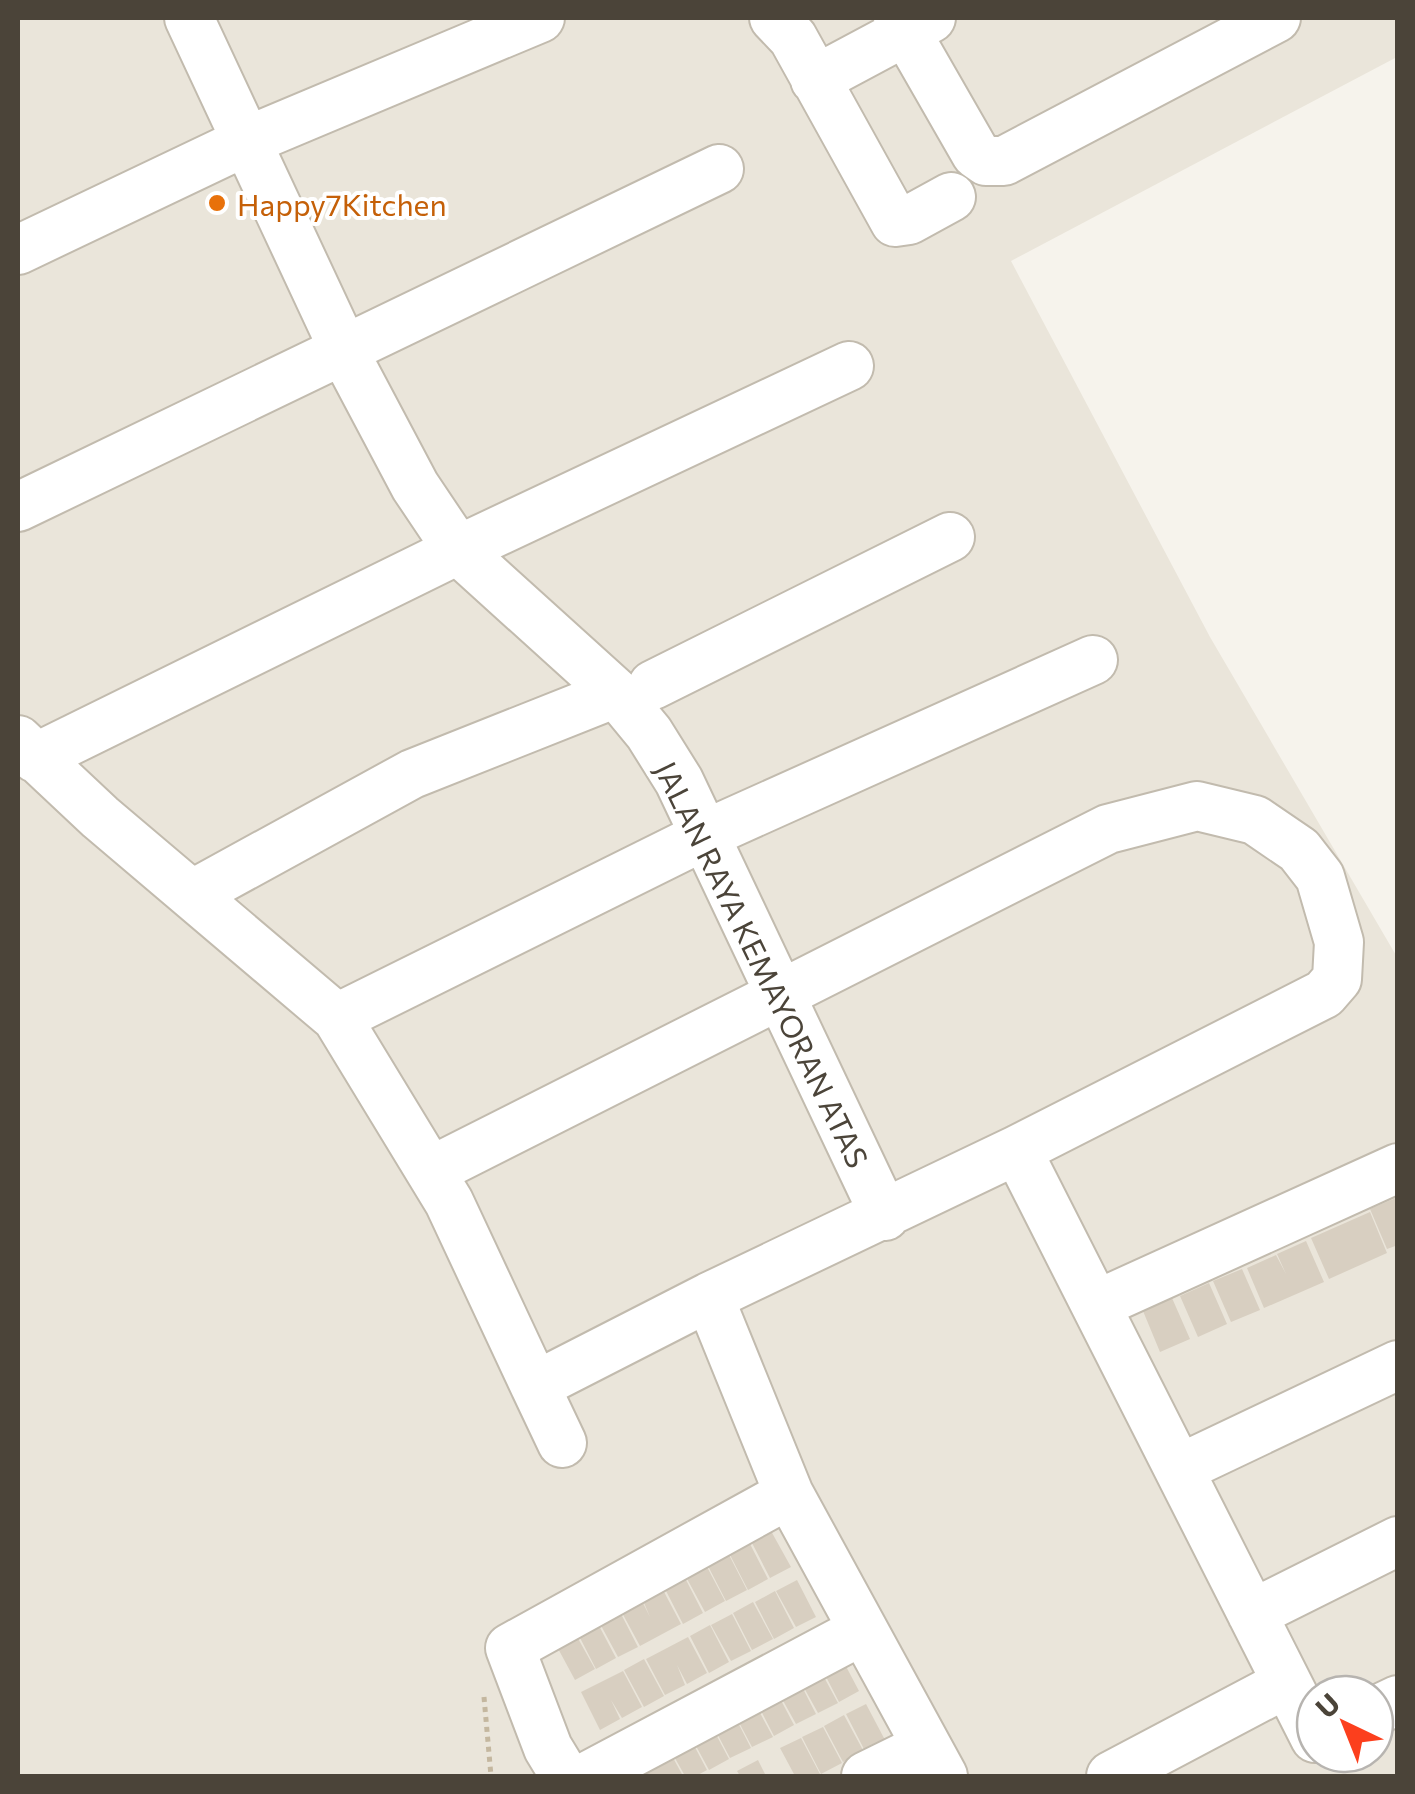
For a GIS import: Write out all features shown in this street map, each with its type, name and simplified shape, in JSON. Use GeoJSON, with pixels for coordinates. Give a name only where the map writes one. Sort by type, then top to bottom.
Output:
{"type":"FeatureCollection","features":[{"type":"Feature","properties":{"kind":"street","name":"JALAN RAYA KEMAYORAN ATAS"},"geometry":{"type":"LineString","coordinates":[[189,18],[261,136]]}},
{"type":"Feature","properties":{"kind":"street","name":"JALAN RAYA KEMAYORAN ATAS"},"geometry":{"type":"LineString","coordinates":[[215,18],[261,136],[358,342],[437,475],[472,544],[585,620],[634,689],[695,753],[715,831],[789,988],[901,1208]]}},
{"type":"Feature","properties":{"kind":"street"},"geometry":{"type":"LineString","coordinates":[[18,250],[261,136],[540,18]]}},
{"type":"Feature","properties":{"kind":"street"},"geometry":{"type":"LineString","coordinates":[[774,18],[793,38],[895,222],[909,220],[952,197]]}},
{"type":"Feature","properties":{"kind":"street"},"geometry":{"type":"LineString","coordinates":[[815,80],[911,22],[976,154],[986,161],[1004,161],[1276,18]]}},
{"type":"Feature","properties":{"kind":"street"},"geometry":{"type":"LineString","coordinates":[[18,507],[719,169]]}},
{"type":"Feature","properties":{"kind":"street"},"geometry":{"type":"LineString","coordinates":[[562,1442],[431,1171],[336,1018],[26,749],[848,366]]}},
{"type":"Feature","properties":{"kind":"street"},"geometry":{"type":"LineString","coordinates":[[193,894],[412,774],[634,689],[950,537]]}},
{"type":"Feature","properties":{"kind":"street"},"geometry":{"type":"LineString","coordinates":[[336,1018],[715,831],[1094,660]]}},
{"type":"Feature","properties":{"kind":"street"},"geometry":{"type":"LineString","coordinates":[[431,1171],[1108,828],[1197,806],[1255,820],[1312,863],[1338,942],[1337,978],[1324,994],[901,1208],[709,1297],[535,1386]]}},
{"type":"Feature","properties":{"kind":"street"},"geometry":{"type":"LineString","coordinates":[[1017,1150],[1295,1700]]}},
{"type":"Feature","properties":{"kind":"street"},"geometry":{"type":"LineString","coordinates":[[1096,1305],[1398,1168]]}},
{"type":"Feature","properties":{"kind":"street"},"geometry":{"type":"LineString","coordinates":[[709,1297],[790,1494],[934,1762],[866,1776]]}},
{"type":"Feature","properties":{"kind":"street"},"geometry":{"type":"LineString","coordinates":[[1179,1469],[1398,1365]]}},
{"type":"Feature","properties":{"kind":"street"},"geometry":{"type":"LineString","coordinates":[[564,1776],[548,1748],[510,1648],[790,1494]]}},
{"type":"Feature","properties":{"kind":"street"},"geometry":{"type":"LineString","coordinates":[[1252,1614],[1398,1541]]}},
{"type":"Feature","properties":{"kind":"street"},"geometry":{"type":"LineString","coordinates":[[588,1776],[862,1630]]}},
{"type":"Feature","properties":{"kind":"street"},"geometry":{"type":"LineString","coordinates":[[1110,1776],[1173,1761],[1286,1683]]}},
{"type":"Feature","properties":{"kind":"shaded area"},"geometry":{"type":"Polygon","coordinates":[[[18,18],[1397,18],[1397,57],[1011,261],[1210,637],[1397,957],[1397,1776],[18,1776],[18,18]]]}},
{"type":"Feature","properties":{"kind":"building"},"geometry":{"type":"Polygon","coordinates":[[[1398,1197],[1398,1245],[1387,1249],[1370,1209],[1398,1197]]]}},
{"type":"Feature","properties":{"kind":"building"},"geometry":{"type":"Polygon","coordinates":[[[1370,1212],[1387,1253],[1329,1279],[1311,1238],[1370,1212]]]}},
{"type":"Feature","properties":{"kind":"building"},"geometry":{"type":"Polygon","coordinates":[[[1306,1241],[1324,1282],[1264,1308],[1247,1268],[1276,1255],[1286,1274],[1277,1254],[1306,1241]]]}},
{"type":"Feature","properties":{"kind":"building"},"geometry":{"type":"Polygon","coordinates":[[[1242,1269],[1260,1310],[1231,1322],[1213,1281],[1242,1269]]]}},
{"type":"Feature","properties":{"kind":"building"},"geometry":{"type":"Polygon","coordinates":[[[1209,1283],[1227,1324],[1198,1337],[1180,1296],[1209,1283]]]}},
{"type":"Feature","properties":{"kind":"building"},"geometry":{"type":"Polygon","coordinates":[[[1172,1298],[1190,1339],[1160,1352],[1143,1311],[1172,1298]]]}},
{"type":"Feature","properties":{"kind":"building"},"geometry":{"type":"Polygon","coordinates":[[[771,1531],[791,1567],[770,1578],[751,1541],[771,1531]]]}},
{"type":"Feature","properties":{"kind":"building"},"geometry":{"type":"Polygon","coordinates":[[[749,1542],[768,1579],[748,1590],[729,1553],[749,1542]]]}},
{"type":"Feature","properties":{"kind":"building"},"geometry":{"type":"Polygon","coordinates":[[[728,1553],[747,1590],[726,1601],[707,1564],[728,1553]]]}},
{"type":"Feature","properties":{"kind":"building"},"geometry":{"type":"Polygon","coordinates":[[[706,1565],[725,1601],[705,1612],[685,1575],[706,1565]]]}},
{"type":"Feature","properties":{"kind":"building"},"geometry":{"type":"Polygon","coordinates":[[[684,1576],[703,1613],[683,1624],[664,1587],[684,1576]]]}},
{"type":"Feature","properties":{"kind":"building"},"geometry":{"type":"Polygon","coordinates":[[[797,1580],[816,1617],[796,1627],[776,1591],[797,1580]]]}},
{"type":"Feature","properties":{"kind":"building"},"geometry":{"type":"Polygon","coordinates":[[[662,1588],[681,1624],[640,1646],[620,1609],[641,1599],[650,1617],[642,1598],[662,1588]]]}},
{"type":"Feature","properties":{"kind":"building"},"geometry":{"type":"Polygon","coordinates":[[[775,1591],[794,1628],[774,1639],[755,1602],[775,1591]]]}},
{"type":"Feature","properties":{"kind":"building"},"geometry":{"type":"Polygon","coordinates":[[[753,1602],[773,1639],[752,1650],[733,1613],[753,1602]]]}},
{"type":"Feature","properties":{"kind":"building"},"geometry":{"type":"Polygon","coordinates":[[[619,1610],[638,1647],[618,1657],[598,1620],[619,1610]]]}},
{"type":"Feature","properties":{"kind":"building"},"geometry":{"type":"Polygon","coordinates":[[[732,1614],[751,1651],[731,1661],[711,1625],[732,1614]]]}},
{"type":"Feature","properties":{"kind":"building"},"geometry":{"type":"Polygon","coordinates":[[[597,1622],[616,1658],[596,1669],[577,1632],[597,1622]]]}},
{"type":"Feature","properties":{"kind":"building"},"geometry":{"type":"Polygon","coordinates":[[[710,1625],[729,1662],[709,1673],[690,1636],[710,1625]]]}},
{"type":"Feature","properties":{"kind":"building"},"geometry":{"type":"Polygon","coordinates":[[[575,1633],[595,1669],[575,1680],[555,1643],[575,1633]]]}},
{"type":"Feature","properties":{"kind":"building"},"geometry":{"type":"Polygon","coordinates":[[[688,1637],[707,1673],[687,1684],[677,1665],[685,1685],[665,1695],[646,1659],[688,1637]]]}},
{"type":"Feature","properties":{"kind":"building"},"geometry":{"type":"Polygon","coordinates":[[[840,1655],[859,1691],[839,1702],[820,1665],[840,1655]]]}},
{"type":"Feature","properties":{"kind":"building"},"geometry":{"type":"Polygon","coordinates":[[[644,1659],[664,1696],[644,1707],[624,1670],[644,1659]]]}},
{"type":"Feature","properties":{"kind":"building"},"geometry":{"type":"Polygon","coordinates":[[[818,1666],[838,1703],[818,1713],[798,1677],[818,1666]]]}},
{"type":"Feature","properties":{"kind":"building"},"geometry":{"type":"Polygon","coordinates":[[[623,1671],[642,1707],[622,1718],[611,1700],[620,1719],[600,1730],[581,1692],[623,1671]]]}},
{"type":"Feature","properties":{"kind":"building"},"geometry":{"type":"Polygon","coordinates":[[[797,1677],[816,1714],[796,1724],[776,1688],[797,1677]]]}},
{"type":"Feature","properties":{"kind":"building"},"geometry":{"type":"Polygon","coordinates":[[[775,1689],[794,1725],[774,1736],[755,1699],[775,1689]]]}},
{"type":"Feature","properties":{"kind":"building"},"geometry":{"type":"Polygon","coordinates":[[[753,1700],[773,1737],[752,1747],[733,1711],[753,1700]]]}},
{"type":"Feature","properties":{"kind":"building"},"geometry":{"type":"Polygon","coordinates":[[[866,1704],[885,1740],[865,1751],[846,1714],[866,1704]]]}},
{"type":"Feature","properties":{"kind":"building"},"geometry":{"type":"Polygon","coordinates":[[[732,1711],[751,1748],[730,1758],[711,1722],[732,1711]]]}},
{"type":"Feature","properties":{"kind":"building"},"geometry":{"type":"Polygon","coordinates":[[[844,1715],[864,1752],[843,1762],[824,1726],[844,1715]]]}},
{"type":"Feature","properties":{"kind":"building"},"geometry":{"type":"Polygon","coordinates":[[[710,1723],[729,1759],[709,1770],[689,1733],[710,1723]]]}},
{"type":"Feature","properties":{"kind":"building"},"geometry":{"type":"Polygon","coordinates":[[[823,1727],[842,1763],[821,1774],[802,1737],[823,1727]]]}},
{"type":"Feature","properties":{"kind":"building"},"geometry":{"type":"Polygon","coordinates":[[[688,1734],[707,1770],[696,1776],[685,1776],[667,1744],[688,1734]]]}},
{"type":"Feature","properties":{"kind":"building"},"geometry":{"type":"Polygon","coordinates":[[[801,1738],[820,1774],[816,1776],[795,1776],[780,1748],[801,1738]]]}},
{"type":"Feature","properties":{"kind":"building"},"geometry":{"type":"Polygon","coordinates":[[[666,1745],[683,1776],[629,1776],[666,1745]]]}},
{"type":"Feature","properties":{"kind":"building"},"geometry":{"type":"Polygon","coordinates":[[[758,1760],[766,1776],[740,1776],[737,1771],[758,1760]]]}},
{"type":"Feature","properties":{"kind":"place","name":"Happy7Kitchen"},"geometry":{"type":"Point","coordinates":[217,203]}}]}
